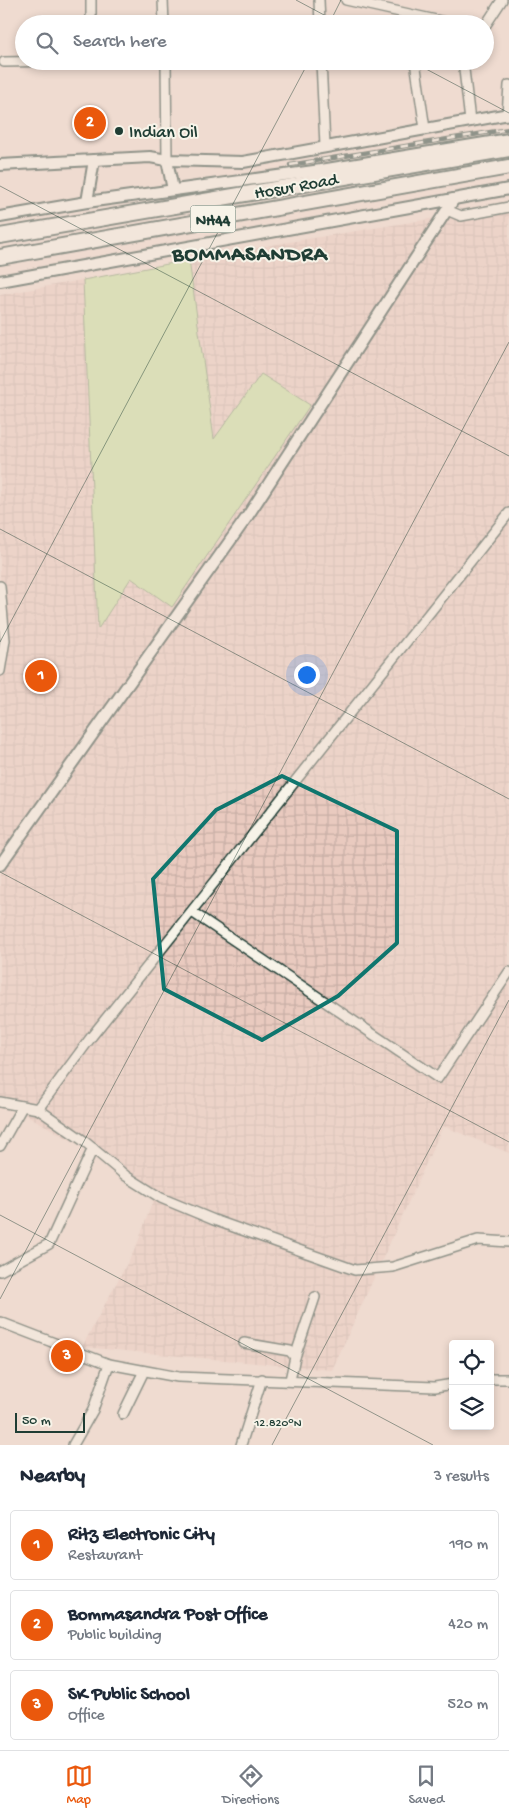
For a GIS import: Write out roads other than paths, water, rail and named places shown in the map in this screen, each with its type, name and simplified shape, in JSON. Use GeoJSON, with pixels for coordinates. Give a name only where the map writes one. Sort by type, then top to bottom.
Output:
{"type":"FeatureCollection","features":[{"type":"Feature","properties":{"kind":"highway","name":"Hosur Road"},"geometry":{"type":"LineString","coordinates":[[0,236],[509,149]]}},
{"type":"Feature","properties":{"kind":"highway","name":"Hosur Road"},"geometry":{"type":"LineString","coordinates":[[0,257],[509,167]]}},
{"type":"Feature","properties":{"kind":"street"},"geometry":{"type":"LineString","coordinates":[[91,0],[91,15]]}},
{"type":"Feature","properties":{"kind":"street"},"geometry":{"type":"LineString","coordinates":[[163,0],[164,15]]}},
{"type":"Feature","properties":{"kind":"street"},"geometry":{"type":"LineString","coordinates":[[319,0],[320,15]]}},
{"type":"Feature","properties":{"kind":"street"},"geometry":{"type":"LineString","coordinates":[[346,0],[414,15]]}},
{"type":"Feature","properties":{"kind":"street"},"geometry":{"type":"LineString","coordinates":[[493,15],[503,0],[509,2]]}},
{"type":"Feature","properties":{"kind":"street"},"geometry":{"type":"LineString","coordinates":[[4,62],[15,62]]}},
{"type":"Feature","properties":{"kind":"street"},"geometry":{"type":"LineString","coordinates":[[166,70],[167,160],[173,190]]}},
{"type":"Feature","properties":{"kind":"street"},"geometry":{"type":"LineString","coordinates":[[321,70],[325,146]]}},
{"type":"Feature","properties":{"kind":"street"},"geometry":{"type":"LineString","coordinates":[[415,70],[425,129]]}},
{"type":"Feature","properties":{"kind":"street"},"geometry":{"type":"LineString","coordinates":[[464,70],[470,121]]}},
{"type":"Feature","properties":{"kind":"street"},"geometry":{"type":"LineString","coordinates":[[0,165],[150,156],[167,160],[242,162],[508,114],[509,85]]}},
{"type":"Feature","properties":{"kind":"street"},"geometry":{"type":"LineString","coordinates":[[0,217],[87,202],[321,170],[509,139]]}},
{"type":"Feature","properties":{"kind":"street"},"geometry":{"type":"LineString","coordinates":[[87,202],[94,160]]}},
{"type":"Feature","properties":{"kind":"street"},"geometry":{"type":"LineString","coordinates":[[242,162],[245,180]]}},
{"type":"Feature","properties":{"kind":"street"},"geometry":{"type":"LineString","coordinates":[[0,281],[509,189]]}},
{"type":"Feature","properties":{"kind":"street"},"geometry":{"type":"LineString","coordinates":[[0,865],[247,517],[454,199]]}},
{"type":"Feature","properties":{"kind":"street"},"geometry":{"type":"LineString","coordinates":[[446,210],[460,216],[509,207]]}},
{"type":"Feature","properties":{"kind":"street"},"geometry":{"type":"LineString","coordinates":[[38,1109],[92,1036],[509,513]]}},
{"type":"Feature","properties":{"kind":"street"},"geometry":{"type":"LineString","coordinates":[[0,586],[5,640],[0,671]]}},
{"type":"Feature","properties":{"kind":"street"},"geometry":{"type":"LineString","coordinates":[[192,912],[438,1078],[509,972]]}},
{"type":"Feature","properties":{"kind":"street"},"geometry":{"type":"LineString","coordinates":[[0,1102],[38,1109],[93,1148],[126,1176],[161,1198],[229,1226],[355,1270],[393,1267],[478,1240],[509,1242]]}},
{"type":"Feature","properties":{"kind":"street"},"geometry":{"type":"LineString","coordinates":[[0,1146],[22,1107]]}},
{"type":"Feature","properties":{"kind":"street"},"geometry":{"type":"LineString","coordinates":[[0,1271],[49,1244],[93,1148]]}},
{"type":"Feature","properties":{"kind":"street"},"geometry":{"type":"LineString","coordinates":[[290,1380],[294,1357],[315,1297]]}},
{"type":"Feature","properties":{"kind":"street"},"geometry":{"type":"LineString","coordinates":[[0,1322],[109,1364],[178,1377],[435,1386],[449,1384]]}},
{"type":"Feature","properties":{"kind":"street"},"geometry":{"type":"LineString","coordinates":[[244,1343],[290,1351],[294,1357]]}},
{"type":"Feature","properties":{"kind":"street"},"geometry":{"type":"LineString","coordinates":[[73,1445],[93,1410],[109,1364]]}},
{"type":"Feature","properties":{"kind":"street"},"geometry":{"type":"LineString","coordinates":[[122,1414],[144,1371]]}},
{"type":"Feature","properties":{"kind":"street"},"geometry":{"type":"LineString","coordinates":[[241,1445],[262,1379]]}},
{"type":"Feature","properties":{"kind":"street"},"geometry":{"type":"LineString","coordinates":[[494,1379],[509,1379]]}},
{"type":"Feature","properties":{"kind":"railway"},"geometry":{"type":"LineString","coordinates":[[290,165],[509,129]]}},
{"type":"Feature","properties":{"kind":"place","name":"Bommasandra Post Office"},"geometry":{"type":"Point","coordinates":[90,123]}},
{"type":"Feature","properties":{"kind":"place","name":"Indian Oil"},"geometry":{"type":"Point","coordinates":[119,131]}},
{"type":"Feature","properties":{"kind":"place","name":"Ritz Electronic City"},"geometry":{"type":"Point","coordinates":[41,676]}},
{"type":"Feature","properties":{"kind":"place","name":"SK Public School"},"geometry":{"type":"Point","coordinates":[67,1356]}},
{"type":"Feature","properties":{"kind":"district","name":"BOMMASANDRA"},"geometry":{"type":"Point","coordinates":[250,252]}}]}
